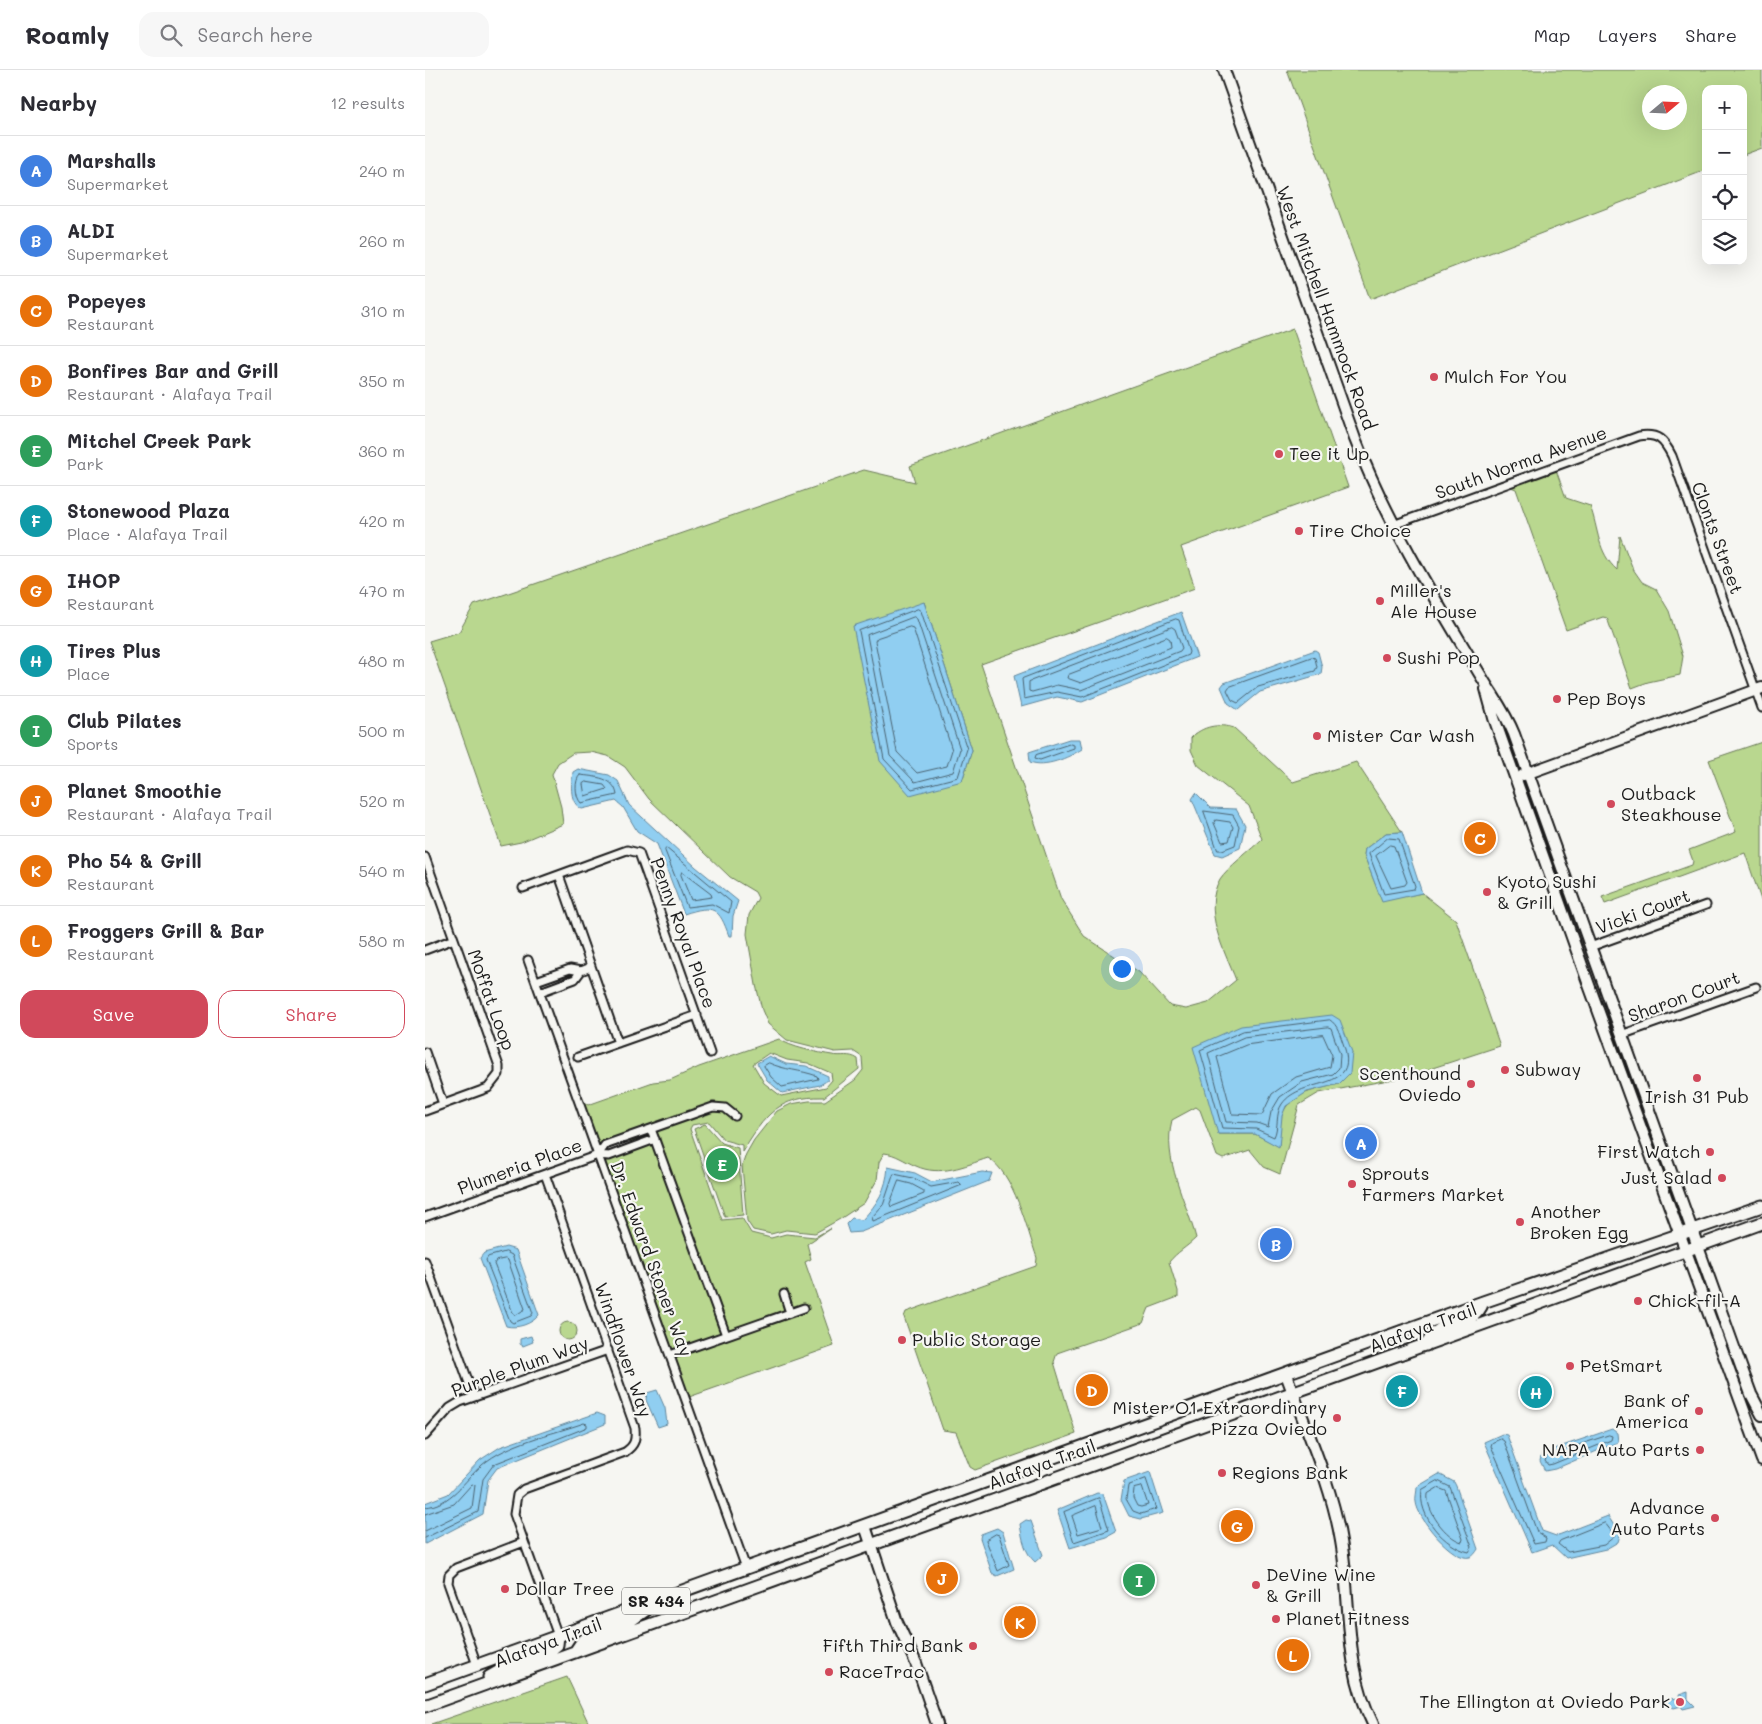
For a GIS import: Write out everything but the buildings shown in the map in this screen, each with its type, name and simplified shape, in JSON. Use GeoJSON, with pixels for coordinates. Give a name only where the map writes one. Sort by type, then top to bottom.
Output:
{"type":"FeatureCollection","features":[{"type":"Feature","properties":{"kind":"main road","name":"West Mitchell Hammock Road"},"geometry":{"type":"LineString","coordinates":[[1224,70],[1355,438],[1377,493],[1393,525],[1484,681],[1506,713],[1751,1394],[1762,1415]]}},
{"type":"Feature","properties":{"kind":"main road","name":"West Mitchell Hammock Road"},"geometry":{"type":"LineString","coordinates":[[1484,681],[1494,718],[1515,778],[1762,1460]]}},
{"type":"Feature","properties":{"kind":"main road"},"geometry":{"type":"LineString","coordinates":[[1515,778],[1759,689]]}},
{"type":"Feature","properties":{"kind":"main road"},"geometry":{"type":"LineString","coordinates":[[1557,895],[1568,902],[1582,938],[1590,947]]}},
{"type":"Feature","properties":{"kind":"main road"},"geometry":{"type":"LineString","coordinates":[[1601,1018],[1608,1018],[1618,1038],[1623,1040]]}},
{"type":"Feature","properties":{"kind":"main road","name":"SR 434"},"geometry":{"type":"LineString","coordinates":[[1692,1230],[1762,1206]]}},
{"type":"Feature","properties":{"kind":"main road","name":"SR 434"},"geometry":{"type":"LineString","coordinates":[[1698,1246],[1762,1223]]}},
{"type":"Feature","properties":{"kind":"main road","name":"Alafaya Trail"},"geometry":{"type":"LineString","coordinates":[[425,1684],[1483,1302],[1692,1230]]}},
{"type":"Feature","properties":{"kind":"main road","name":"Alafaya Trail"},"geometry":{"type":"LineString","coordinates":[[425,1706],[1293,1394],[1698,1246]]}},
{"type":"Feature","properties":{"kind":"main road"},"geometry":{"type":"LineString","coordinates":[[1426,1345],[1436,1332],[1473,1317],[1483,1302]]}},
{"type":"Feature","properties":{"kind":"main road"},"geometry":{"type":"LineString","coordinates":[[1286,1374],[1335,1511],[1341,1542],[1354,1670],[1364,1706],[1373,1724]]}},
{"type":"Feature","properties":{"kind":"main road"},"geometry":{"type":"LineString","coordinates":[[865,1526],[897,1622],[916,1663],[937,1724]]}},
{"type":"Feature","properties":{"kind":"main road"},"geometry":{"type":"LineString","coordinates":[[575,1652],[578,1645],[588,1637],[631,1621],[664,1598]]}},
{"type":"Feature","properties":{"kind":"main road"},"geometry":{"type":"LineString","coordinates":[[469,1690],[512,1664],[552,1649],[557,1645],[558,1636]]}},
{"type":"Feature","properties":{"kind":"street","name":"South Norma Avenue"},"geometry":{"type":"LineString","coordinates":[[1393,525],[1639,436],[1650,434],[1660,437]]}},
{"type":"Feature","properties":{"kind":"street","name":"Clonts Street"},"geometry":{"type":"LineString","coordinates":[[1660,437],[1672,456],[1759,689],[1762,708]]}},
{"type":"Feature","properties":{"kind":"street","name":"Penny Royal Place"},"geometry":{"type":"LineString","coordinates":[[523,888],[627,850],[639,853],[710,1053]]}},
{"type":"Feature","properties":{"kind":"street","name":"Moffat Loop"},"geometry":{"type":"LineString","coordinates":[[425,857],[499,1066],[499,1074],[494,1084],[488,1088],[425,1111]]}},
{"type":"Feature","properties":{"kind":"street"},"geometry":{"type":"LineString","coordinates":[[559,876],[618,1043]]}},
{"type":"Feature","properties":{"kind":"street","name":"Vicki Court"},"geometry":{"type":"LineString","coordinates":[[1590,947],[1707,905]]}},
{"type":"Feature","properties":{"kind":"street"},"geometry":{"type":"LineString","coordinates":[[425,950],[453,939]]}},
{"type":"Feature","properties":{"kind":"street","name":"Dr. Edward Stoner Way"},"geometry":{"type":"LineString","coordinates":[[528,960],[746,1568]]}},
{"type":"Feature","properties":{"kind":"street"},"geometry":{"type":"LineString","coordinates":[[536,981],[566,970],[581,971],[591,968]]}},
{"type":"Feature","properties":{"kind":"street"},"geometry":{"type":"LineString","coordinates":[[566,970],[570,981]]}},
{"type":"Feature","properties":{"kind":"street"},"geometry":{"type":"LineString","coordinates":[[540,992],[575,979],[581,971]]}},
{"type":"Feature","properties":{"kind":"street"},"geometry":{"type":"LineString","coordinates":[[556,974],[560,985]]}},
{"type":"Feature","properties":{"kind":"street","name":"Sharon Court"},"geometry":{"type":"LineString","coordinates":[[1623,1040],[1756,987]]}},
{"type":"Feature","properties":{"kind":"street"},"geometry":{"type":"LineString","coordinates":[[578,1057],[697,1015]]}},
{"type":"Feature","properties":{"kind":"street"},"geometry":{"type":"LineString","coordinates":[[425,1052],[443,1104]]}},
{"type":"Feature","properties":{"kind":"street"},"geometry":{"type":"LineString","coordinates":[[655,1139],[609,1156],[598,1155],[605,1145],[713,1107],[725,1108],[735,1116]]}},
{"type":"Feature","properties":{"kind":"street"},"geometry":{"type":"LineString","coordinates":[[651,1129],[726,1335]]}},
{"type":"Feature","properties":{"kind":"street"},"geometry":{"type":"LineString","coordinates":[[624,1139],[627,1149]]}},
{"type":"Feature","properties":{"kind":"street","name":"Plumeria Place"},"geometry":{"type":"LineString","coordinates":[[425,1217],[598,1155]]}},
{"type":"Feature","properties":{"kind":"street","name":"Windflower Way"},"geometry":{"type":"LineString","coordinates":[[545,1174],[635,1428],[636,1438],[633,1446],[625,1452],[524,1489],[517,1495],[514,1514],[558,1636]]}},
{"type":"Feature","properties":{"kind":"street"},"geometry":{"type":"LineString","coordinates":[[425,1261],[474,1397]]}},
{"type":"Feature","properties":{"kind":"street"},"geometry":{"type":"LineString","coordinates":[[784,1294],[790,1313]]}},
{"type":"Feature","properties":{"kind":"street"},"geometry":{"type":"LineString","coordinates":[[669,1356],[805,1308]]}},
{"type":"Feature","properties":{"kind":"street","name":"Purple Plum Way"},"geometry":{"type":"LineString","coordinates":[[425,1436],[450,1408],[474,1397],[608,1350]]}},
{"type":"Feature","properties":{"kind":"street"},"geometry":{"type":"LineString","coordinates":[[477,1665],[448,1582],[449,1575],[456,1568],[524,1542]]}},
{"type":"Feature","properties":{"kind":"green space"},"geometry":{"type":"Polygon","coordinates":[[[1287,70],[1762,70],[1762,148],[1747,154],[1747,85],[1702,85],[1702,172],[1370,299],[1287,70]]]}},
{"type":"Feature","properties":{"kind":"green space"},"geometry":{"type":"Polygon","coordinates":[[[1293,329],[1348,487],[1181,547],[1195,588],[981,664],[1061,899],[1084,936],[1139,972],[1170,1006],[1186,1009],[1208,1003],[1236,980],[1217,930],[1213,904],[1215,891],[1223,875],[1262,839],[1249,806],[1198,765],[1191,750],[1191,738],[1195,734],[1205,728],[1223,726],[1234,728],[1293,782],[1356,762],[1402,832],[1386,833],[1365,849],[1364,855],[1382,901],[1422,893],[1456,920],[1500,1046],[1405,1077],[1319,1093],[1299,1105],[1280,1174],[1264,1167],[1250,1150],[1223,1159],[1217,1156],[1200,1110],[1196,1107],[1172,1120],[1170,1150],[1173,1165],[1196,1238],[1169,1262],[1178,1297],[1149,1308],[1143,1323],[1057,1353],[1054,1362],[1076,1434],[975,1470],[970,1467],[956,1432],[943,1430],[904,1317],[906,1312],[1036,1266],[1037,1258],[1019,1203],[1005,1176],[997,1165],[988,1158],[952,1169],[934,1171],[884,1153],[879,1162],[877,1180],[864,1203],[840,1219],[815,1233],[786,1230],[771,1234],[753,1230],[747,1221],[742,1166],[754,1140],[777,1111],[791,1104],[825,1101],[855,1080],[863,1070],[862,1057],[853,1051],[835,1052],[787,1040],[768,1024],[762,1010],[756,985],[747,934],[749,915],[758,898],[755,892],[730,877],[649,799],[625,767],[608,756],[591,752],[573,753],[558,763],[552,774],[561,807],[563,824],[521,842],[501,846],[429,641],[459,632],[474,605],[864,470],[915,482],[910,466],[1293,329]],[[924,602],[962,781],[972,750],[924,602]],[[1352,1052],[1218,1134],[1255,1134],[1279,1146],[1281,1119],[1286,1107],[1299,1096],[1339,1084],[1352,1052]]]}},
{"type":"Feature","properties":{"kind":"green space"},"geometry":{"type":"Polygon","coordinates":[[[1556,470],[1566,498],[1590,506],[1599,540],[1610,563],[1617,570],[1620,536],[1633,569],[1642,582],[1656,589],[1669,611],[1683,656],[1680,675],[1648,682],[1632,688],[1607,618],[1603,617],[1566,630],[1516,489],[1511,487],[1556,470]]]}},
{"type":"Feature","properties":{"kind":"green space"},"geometry":{"type":"Polygon","coordinates":[[[1762,742],[1762,903],[1745,853],[1605,904],[1602,897],[1692,865],[1693,861],[1689,850],[1736,832],[1709,760],[1762,742]]]}},
{"type":"Feature","properties":{"kind":"green space"},"geometry":{"type":"Polygon","coordinates":[[[779,1039],[790,1045],[812,1051],[855,1057],[858,1059],[859,1069],[824,1097],[795,1100],[774,1110],[758,1128],[742,1152],[742,1145],[724,1140],[709,1122],[692,1125],[690,1129],[722,1220],[742,1218],[751,1233],[771,1238],[786,1234],[815,1237],[831,1228],[807,1244],[811,1259],[805,1262],[834,1346],[689,1397],[605,1160],[633,1151],[627,1133],[604,1141],[599,1146],[581,1095],[588,1105],[653,1082],[670,1080],[699,1067],[779,1039]],[[769,1053],[753,1064],[764,1083],[781,1096],[826,1087],[832,1080],[831,1073],[808,1063],[787,1060],[769,1053]]]}},
{"type":"Feature","properties":{"kind":"green space"},"geometry":{"type":"Polygon","coordinates":[[[705,1124],[722,1143],[738,1148],[743,1215],[725,1217],[694,1129],[705,1124]]]}},
{"type":"Feature","properties":{"kind":"green space"},"geometry":{"type":"Polygon","coordinates":[[[568,1322],[574,1325],[577,1331],[574,1337],[568,1340],[562,1337],[559,1331],[562,1325],[568,1322]]]}},
{"type":"Feature","properties":{"kind":"green space"},"geometry":{"type":"Polygon","coordinates":[[[567,1677],[589,1724],[431,1724],[567,1677]]]}},
{"type":"Feature","properties":{"kind":"water"},"geometry":{"type":"Polygon","coordinates":[[[924,602],[972,750],[962,781],[910,795],[880,761],[853,626],[924,602]]]}},
{"type":"Feature","properties":{"kind":"water"},"geometry":{"type":"Polygon","coordinates":[[[1181,612],[1197,657],[1082,702],[1057,697],[1021,707],[1014,676],[1181,612]]]}},
{"type":"Feature","properties":{"kind":"water"},"geometry":{"type":"Polygon","coordinates":[[[1315,650],[1318,652],[1322,667],[1321,674],[1260,692],[1238,710],[1228,703],[1221,687],[1224,683],[1315,650]]]}},
{"type":"Feature","properties":{"kind":"water"},"geometry":{"type":"Polygon","coordinates":[[[1069,739],[1080,739],[1082,749],[1063,759],[1049,763],[1036,764],[1030,762],[1029,752],[1069,739]]]}},
{"type":"Feature","properties":{"kind":"water"},"geometry":{"type":"Polygon","coordinates":[[[578,769],[609,775],[618,781],[629,805],[696,867],[738,901],[733,916],[732,936],[729,936],[722,919],[714,911],[702,909],[684,914],[657,844],[637,831],[623,807],[616,801],[582,809],[575,803],[572,788],[573,772],[578,769]]]}},
{"type":"Feature","properties":{"kind":"water"},"geometry":{"type":"Polygon","coordinates":[[[1196,793],[1211,808],[1236,809],[1245,825],[1240,848],[1222,856],[1215,854],[1192,799],[1196,793]]]}},
{"type":"Feature","properties":{"kind":"water"},"geometry":{"type":"Polygon","coordinates":[[[1402,832],[1422,893],[1382,902],[1364,855],[1365,849],[1386,833],[1402,832]]]}},
{"type":"Feature","properties":{"kind":"water"},"geometry":{"type":"Polygon","coordinates":[[[1332,1015],[1340,1020],[1352,1052],[1350,1073],[1339,1084],[1307,1092],[1286,1106],[1282,1116],[1279,1147],[1255,1134],[1218,1134],[1193,1047],[1241,1026],[1332,1015]]]}},
{"type":"Feature","properties":{"kind":"water"},"geometry":{"type":"Polygon","coordinates":[[[769,1056],[786,1064],[806,1066],[828,1076],[828,1080],[820,1085],[782,1093],[767,1080],[757,1063],[769,1056]]]}},
{"type":"Feature","properties":{"kind":"water"},"geometry":{"type":"Polygon","coordinates":[[[888,1167],[915,1173],[932,1182],[982,1172],[992,1173],[989,1181],[861,1232],[849,1233],[846,1224],[852,1218],[862,1220],[877,1202],[885,1183],[888,1167]]]}},
{"type":"Feature","properties":{"kind":"water"},"geometry":{"type":"Polygon","coordinates":[[[506,1247],[516,1250],[539,1315],[528,1323],[510,1327],[506,1326],[480,1258],[484,1253],[506,1247]]]}},
{"type":"Feature","properties":{"kind":"water"},"geometry":{"type":"Polygon","coordinates":[[[531,1336],[533,1342],[523,1346],[520,1344],[520,1339],[531,1336]]]}},
{"type":"Feature","properties":{"kind":"water"},"geometry":{"type":"Polygon","coordinates":[[[657,1390],[665,1408],[667,1424],[658,1427],[646,1400],[647,1393],[657,1390]]]}},
{"type":"Feature","properties":{"kind":"water"},"geometry":{"type":"Polygon","coordinates":[[[597,1413],[605,1416],[605,1424],[497,1468],[488,1480],[483,1514],[425,1544],[425,1503],[448,1494],[480,1460],[500,1447],[597,1413]]]}},
{"type":"Feature","properties":{"kind":"water"},"geometry":{"type":"Polygon","coordinates":[[[1612,1429],[1617,1433],[1618,1442],[1555,1469],[1545,1471],[1540,1461],[1542,1453],[1612,1429]]]}},
{"type":"Feature","properties":{"kind":"water"},"geometry":{"type":"Polygon","coordinates":[[[1502,1434],[1507,1435],[1542,1531],[1556,1536],[1608,1516],[1620,1535],[1618,1542],[1606,1549],[1566,1558],[1552,1545],[1532,1552],[1484,1442],[1502,1434]]]}},
{"type":"Feature","properties":{"kind":"water"},"geometry":{"type":"Polygon","coordinates":[[[1150,1472],[1163,1513],[1141,1519],[1129,1516],[1121,1500],[1124,1481],[1150,1472]]]}},
{"type":"Feature","properties":{"kind":"water"},"geometry":{"type":"Polygon","coordinates":[[[1439,1474],[1454,1482],[1456,1486],[1478,1549],[1470,1557],[1463,1557],[1446,1546],[1429,1528],[1418,1509],[1416,1500],[1417,1487],[1439,1474]]]}},
{"type":"Feature","properties":{"kind":"water"},"geometry":{"type":"Polygon","coordinates":[[[1097,1493],[1103,1494],[1116,1532],[1107,1537],[1070,1548],[1057,1510],[1097,1493]]]}},
{"type":"Feature","properties":{"kind":"water"},"geometry":{"type":"Polygon","coordinates":[[[1026,1520],[1031,1521],[1043,1555],[1035,1562],[1026,1550],[1022,1535],[1020,1524],[1026,1520]]]}},
{"type":"Feature","properties":{"kind":"water"},"geometry":{"type":"Polygon","coordinates":[[[997,1528],[1003,1532],[1014,1569],[997,1576],[992,1573],[980,1538],[981,1534],[997,1528]]]}},
{"type":"Feature","properties":{"kind":"water","name":"The Ellington at Oviedo Park"},"geometry":{"type":"Polygon","coordinates":[[[1688,1692],[1688,1699],[1695,1706],[1683,1709],[1681,1706],[1674,1708],[1666,1704],[1669,1699],[1680,1698],[1679,1695],[1688,1692]]]}},
{"type":"Feature","properties":{"kind":"place","name":"Mulch For You"},"geometry":{"type":"Point","coordinates":[1434,377]}},
{"type":"Feature","properties":{"kind":"place","name":"Tee it Up"},"geometry":{"type":"Point","coordinates":[1279,454]}},
{"type":"Feature","properties":{"kind":"place","name":"Tire Choice"},"geometry":{"type":"Point","coordinates":[1299,531]}},
{"type":"Feature","properties":{"kind":"place","name":"Miller's Ale House"},"geometry":{"type":"Point","coordinates":[1380,601]}},
{"type":"Feature","properties":{"kind":"place","name":"Sushi Pop"},"geometry":{"type":"Point","coordinates":[1387,658]}},
{"type":"Feature","properties":{"kind":"place","name":"Pep Boys"},"geometry":{"type":"Point","coordinates":[1557,699]}},
{"type":"Feature","properties":{"kind":"place","name":"Mister Car Wash"},"geometry":{"type":"Point","coordinates":[1317,736]}},
{"type":"Feature","properties":{"kind":"place","name":"Outback Steakhouse"},"geometry":{"type":"Point","coordinates":[1611,804]}},
{"type":"Feature","properties":{"kind":"place","name":"Popeyes"},"geometry":{"type":"Point","coordinates":[1480,838]}},
{"type":"Feature","properties":{"kind":"place","name":"Kyoto Sushi & Grill"},"geometry":{"type":"Point","coordinates":[1487,892]}},
{"type":"Feature","properties":{"kind":"place","name":"Subway"},"geometry":{"type":"Point","coordinates":[1505,1070]}},
{"type":"Feature","properties":{"kind":"place","name":"Irish 31 Pub"},"geometry":{"type":"Point","coordinates":[1697,1078]}},
{"type":"Feature","properties":{"kind":"place","name":"Scenthound Oviedo"},"geometry":{"type":"Point","coordinates":[1471,1084]}},
{"type":"Feature","properties":{"kind":"place","name":"Marshalls"},"geometry":{"type":"Point","coordinates":[1361,1143]}},
{"type":"Feature","properties":{"kind":"place","name":"First Watch"},"geometry":{"type":"Point","coordinates":[1710,1152]}},
{"type":"Feature","properties":{"kind":"place","name":"Mitchel Creek Park"},"geometry":{"type":"Point","coordinates":[722,1164]}},
{"type":"Feature","properties":{"kind":"place","name":"Just Salad"},"geometry":{"type":"Point","coordinates":[1722,1178]}},
{"type":"Feature","properties":{"kind":"place","name":"Sprouts Farmers Market"},"geometry":{"type":"Point","coordinates":[1352,1184]}},
{"type":"Feature","properties":{"kind":"place","name":"Another Broken Egg"},"geometry":{"type":"Point","coordinates":[1520,1222]}},
{"type":"Feature","properties":{"kind":"place","name":"ALDI"},"geometry":{"type":"Point","coordinates":[1276,1244]}},
{"type":"Feature","properties":{"kind":"place","name":"Chick-fil-A"},"geometry":{"type":"Point","coordinates":[1638,1301]}},
{"type":"Feature","properties":{"kind":"place","name":"Public Storage"},"geometry":{"type":"Point","coordinates":[902,1340]}},
{"type":"Feature","properties":{"kind":"place","name":"PetSmart"},"geometry":{"type":"Point","coordinates":[1570,1366]}},
{"type":"Feature","properties":{"kind":"place","name":"Bonfires Bar and Grill"},"geometry":{"type":"Point","coordinates":[1092,1390]}},
{"type":"Feature","properties":{"kind":"place","name":"Stonewood Plaza"},"geometry":{"type":"Point","coordinates":[1402,1391]}},
{"type":"Feature","properties":{"kind":"place","name":"Tires Plus"},"geometry":{"type":"Point","coordinates":[1536,1392]}},
{"type":"Feature","properties":{"kind":"place","name":"Bank of America"},"geometry":{"type":"Point","coordinates":[1699,1411]}},
{"type":"Feature","properties":{"kind":"place","name":"Mister O1 Extraordinary Pizza Oviedo"},"geometry":{"type":"Point","coordinates":[1337,1418]}},
{"type":"Feature","properties":{"kind":"place","name":"NAPA Auto Parts"},"geometry":{"type":"Point","coordinates":[1700,1450]}},
{"type":"Feature","properties":{"kind":"place","name":"Regions Bank"},"geometry":{"type":"Point","coordinates":[1222,1473]}},
{"type":"Feature","properties":{"kind":"place","name":"Advance Auto Parts"},"geometry":{"type":"Point","coordinates":[1715,1518]}},
{"type":"Feature","properties":{"kind":"place","name":"IHOP"},"geometry":{"type":"Point","coordinates":[1237,1526]}},
{"type":"Feature","properties":{"kind":"place","name":"Planet Smoothie"},"geometry":{"type":"Point","coordinates":[942,1578]}},
{"type":"Feature","properties":{"kind":"place","name":"Club Pilates"},"geometry":{"type":"Point","coordinates":[1139,1580]}},
{"type":"Feature","properties":{"kind":"place","name":"DeVine Wine & Grill"},"geometry":{"type":"Point","coordinates":[1256,1585]}},
{"type":"Feature","properties":{"kind":"place","name":"Dollar Tree"},"geometry":{"type":"Point","coordinates":[505,1589]}},
{"type":"Feature","properties":{"kind":"place","name":"Planet Fitness"},"geometry":{"type":"Point","coordinates":[1276,1619]}},
{"type":"Feature","properties":{"kind":"place","name":"Pho 54 & Grill"},"geometry":{"type":"Point","coordinates":[1020,1622]}},
{"type":"Feature","properties":{"kind":"place","name":"Fifth Third Bank"},"geometry":{"type":"Point","coordinates":[973,1646]}},
{"type":"Feature","properties":{"kind":"place","name":"Froggers Grill & Bar"},"geometry":{"type":"Point","coordinates":[1293,1655]}},
{"type":"Feature","properties":{"kind":"place","name":"RaceTrac"},"geometry":{"type":"Point","coordinates":[829,1672]}},
{"type":"Feature","properties":{"kind":"place","name":"The Ellington at Oviedo Park"},"geometry":{"type":"Point","coordinates":[1680,1702]}}]}
